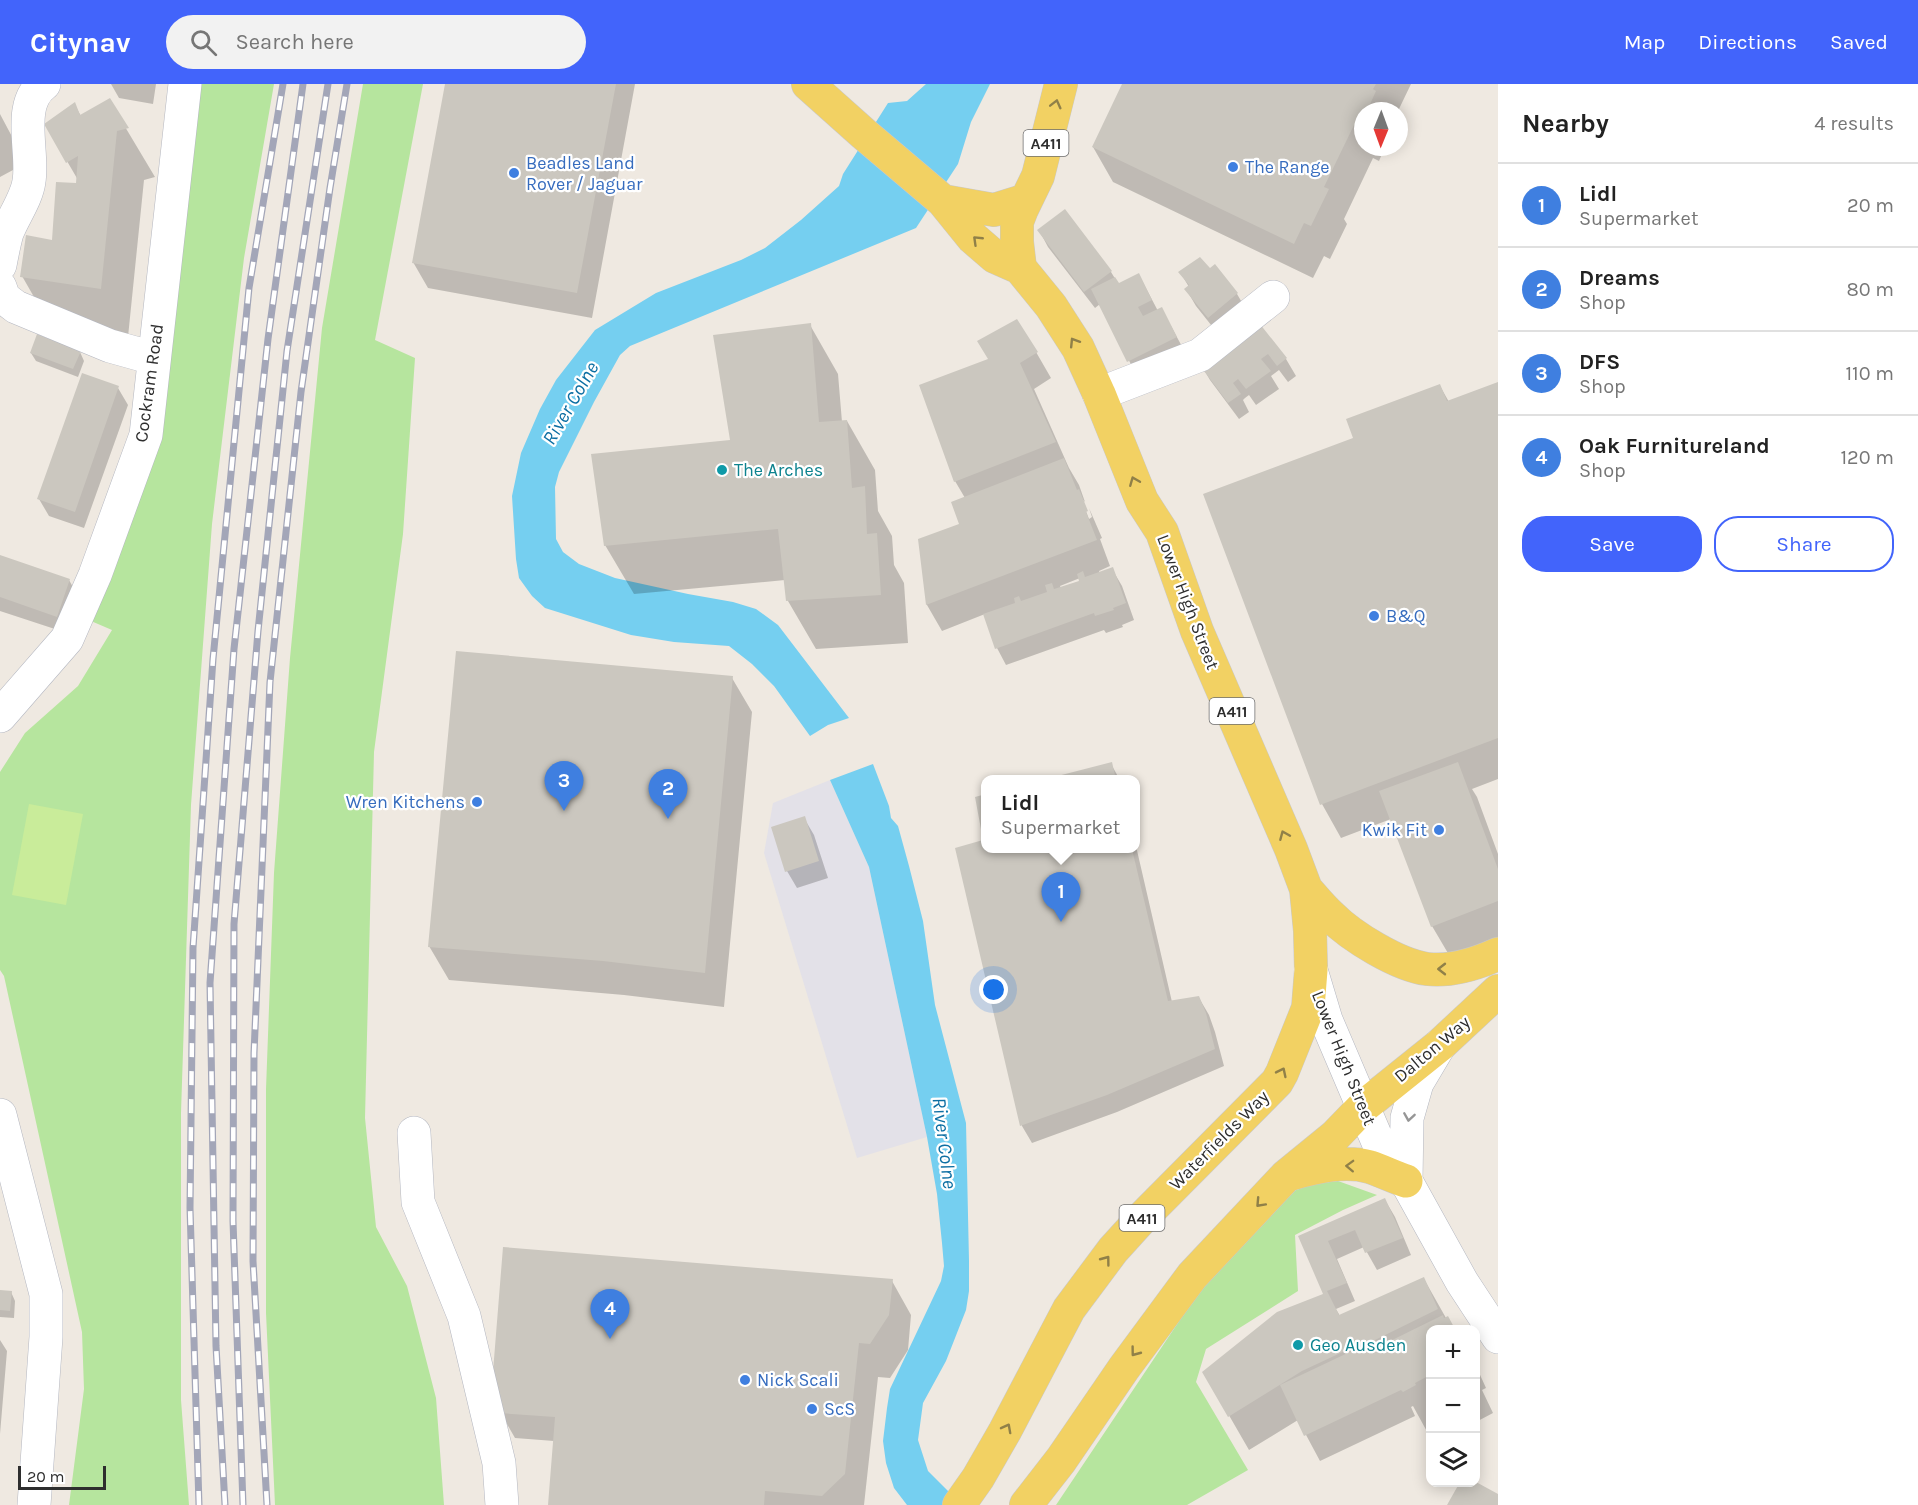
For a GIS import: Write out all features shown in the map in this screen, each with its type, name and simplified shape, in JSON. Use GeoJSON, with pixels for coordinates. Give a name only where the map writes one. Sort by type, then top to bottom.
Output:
{"type":"FeatureCollection","features":[{"type":"Feature","properties":{"kind":"main road","name":"Lower High Street"},"geometry":{"type":"LineString","coordinates":[[808,84],[943,201],[974,238],[995,257],[1020,268],[1051,306],[1078,348],[1142,501],[1162,532],[1197,631],[1306,889],[1311,970]]}},
{"type":"Feature","properties":{"kind":"main road","name":"A411"},"geometry":{"type":"LineString","coordinates":[[1020,268],[1017,222],[1038,176],[1061,84]]}},
{"type":"Feature","properties":{"kind":"main road"},"geometry":{"type":"LineString","coordinates":[[943,201],[994,210],[1026,200]]}},
{"type":"Feature","properties":{"kind":"main road","name":"A411"},"geometry":{"type":"LineString","coordinates":[[1306,889],[1332,918],[1376,949],[1407,964],[1426,969],[1453,969],[1483,961],[1498,954]]}},
{"type":"Feature","properties":{"kind":"main road","name":"Waterfields Way"},"geometry":{"type":"LineString","coordinates":[[959,1505],[978,1478],[1005,1431],[1069,1310],[1113,1250],[1277,1082],[1308,1008],[1311,970]]}},
{"type":"Feature","properties":{"kind":"main road","name":"Dalton Way"},"geometry":{"type":"LineString","coordinates":[[1364,1106],[1440,1045],[1498,991]]}},
{"type":"Feature","properties":{"kind":"main road"},"geometry":{"type":"LineString","coordinates":[[1026,1505],[1061,1460],[1124,1368],[1192,1276],[1286,1176],[1335,1136],[1364,1106]]}},
{"type":"Feature","properties":{"kind":"main road"},"geometry":{"type":"LineString","coordinates":[[1286,1176],[1311,1169],[1349,1165],[1370,1167],[1406,1181]]}},
{"type":"Feature","properties":{"kind":"street"},"geometry":{"type":"LineString","coordinates":[[0,265],[7,233],[29,182],[28,119],[31,101],[37,90],[44,84]]}},
{"type":"Feature","properties":{"kind":"street","name":"Cockram Road"},"geometry":{"type":"LineString","coordinates":[[0,716],[67,639],[95,575],[146,435],[185,84]]}},
{"type":"Feature","properties":{"kind":"street"},"geometry":{"type":"LineString","coordinates":[[0,287],[4,298],[16,307],[110,346],[153,358]]}},
{"type":"Feature","properties":{"kind":"street"},"geometry":{"type":"LineString","coordinates":[[1099,394],[1200,355],[1273,297]]}},
{"type":"Feature","properties":{"kind":"street","name":"Lower High Street"},"geometry":{"type":"LineString","coordinates":[[1311,970],[1326,1020],[1378,1142],[1406,1181],[1462,1282],[1498,1337]]}},
{"type":"Feature","properties":{"kind":"street","name":"Lower High Street"},"geometry":{"type":"LineString","coordinates":[[1406,1181],[1407,1118],[1417,1083],[1440,1045]]}},
{"type":"Feature","properties":{"kind":"street"},"geometry":{"type":"LineString","coordinates":[[0,1115],[46,1294],[46,1337],[34,1505]]}},
{"type":"Feature","properties":{"kind":"street"},"geometry":{"type":"LineString","coordinates":[[414,1133],[418,1202],[464,1316],[499,1462],[502,1505]]}},
{"type":"Feature","properties":{"kind":"shaded area"},"geometry":{"type":"Polygon","coordinates":[[[830,780],[869,867],[927,1137],[857,1158],[764,853],[773,803],[830,780]]]}},
{"type":"Feature","properties":{"kind":"green space"},"geometry":{"type":"Polygon","coordinates":[[[197,84],[274,84],[244,258],[212,524],[191,805],[181,1113],[181,1400],[189,1505],[69,1505],[84,1389],[82,1332],[4,976],[0,970],[0,772],[25,733],[78,686],[112,630],[91,621],[123,519],[197,84]]]}},
{"type":"Feature","properties":{"kind":"green space"},"geometry":{"type":"Polygon","coordinates":[[[363,84],[423,84],[375,340],[415,358],[403,534],[374,752],[365,1118],[376,1227],[407,1286],[436,1398],[444,1505],[275,1505],[266,1313],[266,1089],[274,873],[290,658],[322,328],[363,84]]]}},
{"type":"Feature","properties":{"kind":"green space"},"geometry":{"type":"Polygon","coordinates":[[[29,804],[83,814],[66,905],[12,895],[29,804]]]}},
{"type":"Feature","properties":{"kind":"green space"},"geometry":{"type":"Polygon","coordinates":[[[1338,1181],[1377,1195],[1295,1235],[1298,1291],[1206,1349],[1196,1382],[1248,1470],[1187,1505],[1056,1505],[1202,1287],[1288,1193],[1313,1184],[1338,1181]]]}},
{"type":"Feature","properties":{"kind":"water","name":"River Colne"},"geometry":{"type":"Polygon","coordinates":[[[926,84],[990,84],[971,122],[958,164],[916,228],[630,346],[620,355],[594,402],[559,472],[555,487],[556,539],[563,552],[579,564],[615,578],[733,602],[756,609],[778,625],[849,718],[828,725],[810,736],[774,686],[752,664],[729,646],[674,642],[631,635],[545,608],[532,596],[519,578],[512,496],[521,453],[540,409],[556,380],[595,330],[656,293],[741,260],[765,248],[839,186],[843,174],[888,103],[907,101],[926,84]]]}},
{"type":"Feature","properties":{"kind":"water","name":"River Colne"},"geometry":{"type":"Polygon","coordinates":[[[873,764],[889,806],[891,818],[898,826],[909,866],[923,921],[935,1005],[966,1123],[969,1291],[966,1310],[946,1361],[923,1403],[918,1440],[928,1471],[962,1505],[907,1505],[894,1488],[886,1463],[883,1441],[890,1389],[941,1281],[944,1266],[937,1194],[927,1137],[869,867],[830,780],[873,764]]]}},
{"type":"Feature","properties":{"kind":"building","name":"Beadles Land Rover / Jaguar"},"geometry":{"type":"Polygon","coordinates":[[[445,84],[616,84],[577,293],[412,263],[445,84]]]}},
{"type":"Feature","properties":{"kind":"building","name":"The Range"},"geometry":{"type":"Polygon","coordinates":[[[1122,84],[1376,84],[1373,89],[1376,91],[1371,102],[1354,102],[1354,125],[1324,187],[1329,189],[1311,226],[1304,223],[1294,244],[1092,147],[1122,84]]]}},
{"type":"Feature","properties":{"kind":"building"},"geometry":{"type":"Polygon","coordinates":[[[110,98],[129,128],[117,131],[101,289],[20,277],[26,235],[52,240],[56,182],[76,183],[78,156],[66,163],[44,124],[75,102],[80,115],[110,98]]]}},
{"type":"Feature","properties":{"kind":"building"},"geometry":{"type":"Polygon","coordinates":[[[1065,209],[1112,271],[1084,292],[1037,230],[1065,209]]]}},
{"type":"Feature","properties":{"kind":"building"},"geometry":{"type":"Polygon","coordinates":[[[1200,257],[1210,268],[1215,264],[1238,293],[1208,318],[1184,289],[1189,285],[1178,272],[1200,257]]]}},
{"type":"Feature","properties":{"kind":"building"},"geometry":{"type":"Polygon","coordinates":[[[1139,273],[1152,300],[1138,307],[1143,316],[1162,307],[1177,337],[1127,362],[1091,289],[1115,277],[1119,283],[1139,273]]]}},
{"type":"Feature","properties":{"kind":"building"},"geometry":{"type":"Polygon","coordinates":[[[1017,319],[1038,352],[1020,363],[1056,442],[954,482],[919,385],[988,359],[977,341],[1017,319]]]}},
{"type":"Feature","properties":{"kind":"building"},"geometry":{"type":"Polygon","coordinates":[[[1256,319],[1287,358],[1277,366],[1268,354],[1261,359],[1271,371],[1246,389],[1238,379],[1233,383],[1241,394],[1228,403],[1198,363],[1256,319]]]}},
{"type":"Feature","properties":{"kind":"building","name":"The Arches"},"geometry":{"type":"Polygon","coordinates":[[[811,323],[819,422],[847,420],[852,488],[865,486],[867,534],[877,533],[881,595],[786,601],[778,529],[604,546],[591,454],[730,440],[713,335],[811,323]]]}},
{"type":"Feature","properties":{"kind":"building"},"geometry":{"type":"Polygon","coordinates":[[[37,334],[81,351],[73,369],[30,353],[37,334]]]}},
{"type":"Feature","properties":{"kind":"building"},"geometry":{"type":"Polygon","coordinates":[[[82,373],[119,386],[75,512],[37,499],[82,373]]]}},
{"type":"Feature","properties":{"kind":"building","name":"B&Q"},"geometry":{"type":"Polygon","coordinates":[[[1498,382],[1498,738],[1320,805],[1203,494],[1353,438],[1346,419],[1440,384],[1447,401],[1498,382]]]}},
{"type":"Feature","properties":{"kind":"building"},"geometry":{"type":"Polygon","coordinates":[[[1064,458],[1088,511],[1086,512],[1097,540],[926,605],[918,539],[959,524],[951,502],[1064,458]]]}},
{"type":"Feature","properties":{"kind":"building"},"geometry":{"type":"Polygon","coordinates":[[[0,555],[70,579],[57,617],[0,597],[0,555]]]}},
{"type":"Feature","properties":{"kind":"building"},"geometry":{"type":"Polygon","coordinates":[[[1113,567],[1126,603],[1113,608],[1114,610],[1095,616],[1094,613],[995,649],[983,614],[1015,603],[1014,598],[1019,596],[1021,601],[1047,592],[1045,585],[1052,583],[1054,589],[1079,581],[1077,574],[1083,571],[1085,577],[1113,567]]]}},
{"type":"Feature","properties":{"kind":"building"},"geometry":{"type":"Polygon","coordinates":[[[456,651],[733,676],[705,973],[603,961],[428,947],[456,651]]]}},
{"type":"Feature","properties":{"kind":"building"},"geometry":{"type":"Polygon","coordinates":[[[1112,762],[1115,775],[1062,775],[1112,762]]]}},
{"type":"Feature","properties":{"kind":"building","name":"Kwik Fit"},"geometry":{"type":"Polygon","coordinates":[[[1458,762],[1498,869],[1498,901],[1431,927],[1379,791],[1458,762]]]}},
{"type":"Feature","properties":{"kind":"building"},"geometry":{"type":"Polygon","coordinates":[[[981,795],[981,829],[975,797],[981,795]]]}},
{"type":"Feature","properties":{"kind":"building"},"geometry":{"type":"Polygon","coordinates":[[[805,816],[819,861],[785,872],[771,827],[805,816]]]}},
{"type":"Feature","properties":{"kind":"building"},"geometry":{"type":"Polygon","coordinates":[[[981,841],[981,853],[1133,853],[1168,1001],[1199,996],[1215,1049],[1107,1095],[1020,1126],[955,848],[981,841]]]}},
{"type":"Feature","properties":{"kind":"building","name":"Geo Ausden"},"geometry":{"type":"Polygon","coordinates":[[[1385,1198],[1403,1238],[1365,1253],[1355,1230],[1328,1241],[1347,1283],[1327,1291],[1339,1315],[1424,1277],[1438,1309],[1373,1341],[1349,1349],[1302,1371],[1228,1417],[1202,1372],[1277,1312],[1323,1294],[1298,1236],[1385,1198]]]}},
{"type":"Feature","properties":{"kind":"building"},"geometry":{"type":"Polygon","coordinates":[[[503,1247],[893,1279],[889,1315],[870,1344],[859,1343],[845,1474],[822,1496],[765,1491],[764,1505],[548,1505],[555,1417],[499,1413],[492,1384],[503,1247]]]}},
{"type":"Feature","properties":{"kind":"building"},"geometry":{"type":"Polygon","coordinates":[[[0,1290],[12,1291],[10,1311],[0,1310],[0,1290]]]}},
{"type":"Feature","properties":{"kind":"building"},"geometry":{"type":"Polygon","coordinates":[[[1443,1315],[1444,1318],[1448,1316],[1453,1325],[1426,1325],[1426,1377],[1415,1383],[1416,1385],[1304,1436],[1280,1385],[1373,1341],[1380,1346],[1443,1315]]]}},
{"type":"Feature","properties":{"kind":"building"},"geometry":{"type":"Polygon","coordinates":[[[1480,1484],[1498,1494],[1498,1505],[1447,1505],[1457,1487],[1480,1487],[1480,1484]]]}},
{"type":"Feature","properties":{"kind":"railway"},"geometry":{"type":"LineString","coordinates":[[199,1505],[190,1208],[193,948],[213,659],[249,288],[283,84]]}},
{"type":"Feature","properties":{"kind":"railway"},"geometry":{"type":"LineString","coordinates":[[225,1505],[216,1346],[210,983],[234,649],[268,339],[303,84]]}},
{"type":"Feature","properties":{"kind":"railway"},"geometry":{"type":"LineString","coordinates":[[243,1505],[233,1221],[234,924],[258,631],[287,351],[328,84]]}},
{"type":"Feature","properties":{"kind":"railway"},"geometry":{"type":"LineString","coordinates":[[267,1505],[253,1261],[254,1053],[270,682],[301,392],[347,84]]}},
{"type":"Feature","properties":{"kind":"place","name":"The Range"},"geometry":{"type":"Point","coordinates":[1233,167]}},
{"type":"Feature","properties":{"kind":"place","name":"Beadles Land Rover / Jaguar"},"geometry":{"type":"Point","coordinates":[514,173]}},
{"type":"Feature","properties":{"kind":"place","name":"The Arches"},"geometry":{"type":"Point","coordinates":[722,470]}},
{"type":"Feature","properties":{"kind":"place","name":"B&Q"},"geometry":{"type":"Point","coordinates":[1374,616]}},
{"type":"Feature","properties":{"kind":"place","name":"Wren Kitchens"},"geometry":{"type":"Point","coordinates":[477,802]}},
{"type":"Feature","properties":{"kind":"place","name":"DFS"},"geometry":{"type":"Point","coordinates":[564,811]}},
{"type":"Feature","properties":{"kind":"place","name":"Dreams"},"geometry":{"type":"Point","coordinates":[668,819]}},
{"type":"Feature","properties":{"kind":"place","name":"Kwik Fit"},"geometry":{"type":"Point","coordinates":[1439,830]}},
{"type":"Feature","properties":{"kind":"place","name":"Lidl"},"geometry":{"type":"Point","coordinates":[1061,922]}},
{"type":"Feature","properties":{"kind":"place","name":"Oak Furnitureland"},"geometry":{"type":"Point","coordinates":[610,1339]}},
{"type":"Feature","properties":{"kind":"place","name":"Geo Ausden"},"geometry":{"type":"Point","coordinates":[1298,1345]}},
{"type":"Feature","properties":{"kind":"place","name":"Nick Scali"},"geometry":{"type":"Point","coordinates":[745,1380]}},
{"type":"Feature","properties":{"kind":"place","name":"ScS"},"geometry":{"type":"Point","coordinates":[812,1409]}}]}
